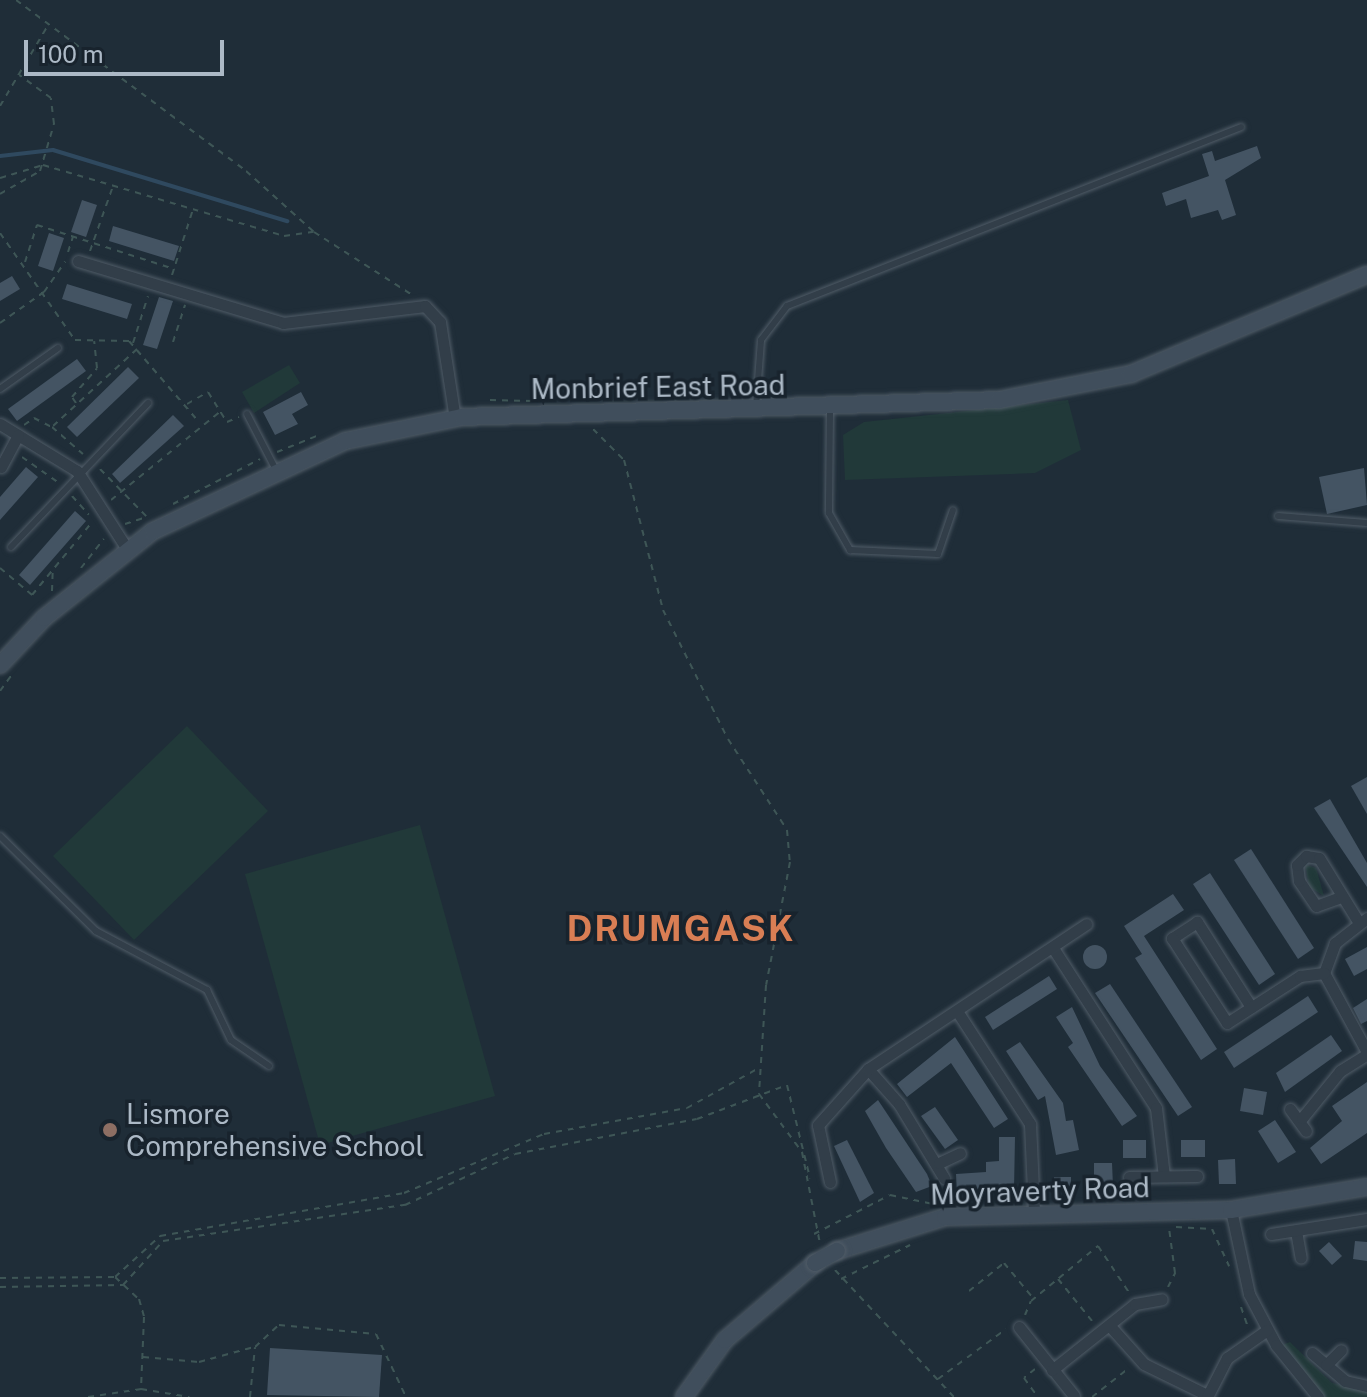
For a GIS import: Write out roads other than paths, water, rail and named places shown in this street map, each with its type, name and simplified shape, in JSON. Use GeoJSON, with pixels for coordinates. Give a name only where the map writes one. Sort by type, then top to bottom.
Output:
{"type":"FeatureCollection","features":[{"type":"Feature","properties":{"kind":"street"},"geometry":{"type":"LineString","coordinates":[[82,262],[283,323],[425,306],[440,322],[455,419]]}},
{"type":"Feature","properties":{"kind":"street","name":"Monbrief East Road"},"geometry":{"type":"LineString","coordinates":[[0,665],[127,549],[276,470],[345,441],[455,419],[578,411],[830,410],[999,400],[1131,374],[1367,275]]}},
{"type":"Feature","properties":{"kind":"street"},"geometry":{"type":"LineString","coordinates":[[0,424],[77,471],[127,549]]}},
{"type":"Feature","properties":{"kind":"street"},"geometry":{"type":"LineString","coordinates":[[1,467],[18,435]]}},
{"type":"Feature","properties":{"kind":"street"},"geometry":{"type":"LineString","coordinates":[[1302,1118],[1340,1071],[1367,1053],[1324,973],[1335,943],[1363,921],[1338,898],[1319,858],[1306,856],[1297,865],[1299,881],[1316,906],[1338,898]]}},
{"type":"Feature","properties":{"kind":"street"},"geometry":{"type":"LineString","coordinates":[[1251,1007],[1197,922],[1172,938],[1227,1023],[1300,976],[1324,973]]}},
{"type":"Feature","properties":{"kind":"street"},"geometry":{"type":"LineString","coordinates":[[830,1182],[818,1125],[868,1069],[1086,924]]}},
{"type":"Feature","properties":{"kind":"street"},"geometry":{"type":"LineString","coordinates":[[1053,948],[1156,1108],[1164,1176]]}},
{"type":"Feature","properties":{"kind":"street"},"geometry":{"type":"LineString","coordinates":[[957,1011],[1030,1124],[1034,1213]]}},
{"type":"Feature","properties":{"kind":"street"},"geometry":{"type":"LineString","coordinates":[[868,1069],[939,1163],[944,1178]]}},
{"type":"Feature","properties":{"kind":"street"},"geometry":{"type":"LineString","coordinates":[[1290,1109],[1302,1118],[1306,1131]]}},
{"type":"Feature","properties":{"kind":"street"},"geometry":{"type":"LineString","coordinates":[[939,1163],[960,1153]]}},
{"type":"Feature","properties":{"kind":"street"},"geometry":{"type":"LineString","coordinates":[[1129,1177],[1197,1176]]}},
{"type":"Feature","properties":{"kind":"street","name":"Moyraverty Road"},"geometry":{"type":"LineString","coordinates":[[684,1397],[734,1331],[815,1263],[837,1251],[945,1217],[1231,1210],[1367,1187]]}},
{"type":"Feature","properties":{"kind":"street"},"geometry":{"type":"LineString","coordinates":[[1231,1210],[1233,1242],[1267,1330],[1318,1397]]}},
{"type":"Feature","properties":{"kind":"street"},"geometry":{"type":"LineString","coordinates":[[1271,1234],[1367,1219]]}},
{"type":"Feature","properties":{"kind":"street"},"geometry":{"type":"LineString","coordinates":[[1296,1231],[1301,1258]]}},
{"type":"Feature","properties":{"kind":"street"},"geometry":{"type":"LineString","coordinates":[[1049,1365],[1135,1304],[1162,1299]]}},
{"type":"Feature","properties":{"kind":"street"},"geometry":{"type":"LineString","coordinates":[[1019,1327],[1074,1396]]}},
{"type":"Feature","properties":{"kind":"street"},"geometry":{"type":"LineString","coordinates":[[1105,1328],[1175,1385],[1207,1396],[1227,1358],[1267,1330]]}},
{"type":"Feature","properties":{"kind":"street"},"geometry":{"type":"LineString","coordinates":[[1326,1365],[1341,1350]]}},
{"type":"Feature","properties":{"kind":"street"},"geometry":{"type":"LineString","coordinates":[[1312,1353],[1345,1381],[1367,1386]]}},
{"type":"Feature","properties":{"kind":"lane"},"geometry":{"type":"LineString","coordinates":[[756,411],[761,340],[787,306],[1241,127]]}},
{"type":"Feature","properties":{"kind":"lane"},"geometry":{"type":"LineString","coordinates":[[0,389],[58,348]]}},
{"type":"Feature","properties":{"kind":"lane"},"geometry":{"type":"LineString","coordinates":[[11,547],[77,471],[148,403]]}},
{"type":"Feature","properties":{"kind":"lane"},"geometry":{"type":"LineString","coordinates":[[830,410],[829,513],[850,550],[938,554],[953,510]]}},
{"type":"Feature","properties":{"kind":"lane"},"geometry":{"type":"LineString","coordinates":[[247,414],[276,470]]}},
{"type":"Feature","properties":{"kind":"lane"},"geometry":{"type":"LineString","coordinates":[[1278,516],[1367,523]]}},
{"type":"Feature","properties":{"kind":"lane"},"geometry":{"type":"LineString","coordinates":[[0,836],[96,931],[207,990],[231,1040],[269,1066]]}},
{"type":"Feature","properties":{"kind":"waterway"},"geometry":{"type":"LineString","coordinates":[[0,156],[53,150],[287,221]]}},
{"type":"Feature","properties":{"kind":"place","name":"Lismore Comprehensive School"},"geometry":{"type":"Point","coordinates":[110,1130]}},
{"type":"Feature","properties":{"kind":"district","name":"DRUMGASK"},"geometry":{"type":"Point","coordinates":[681,929]}}]}
